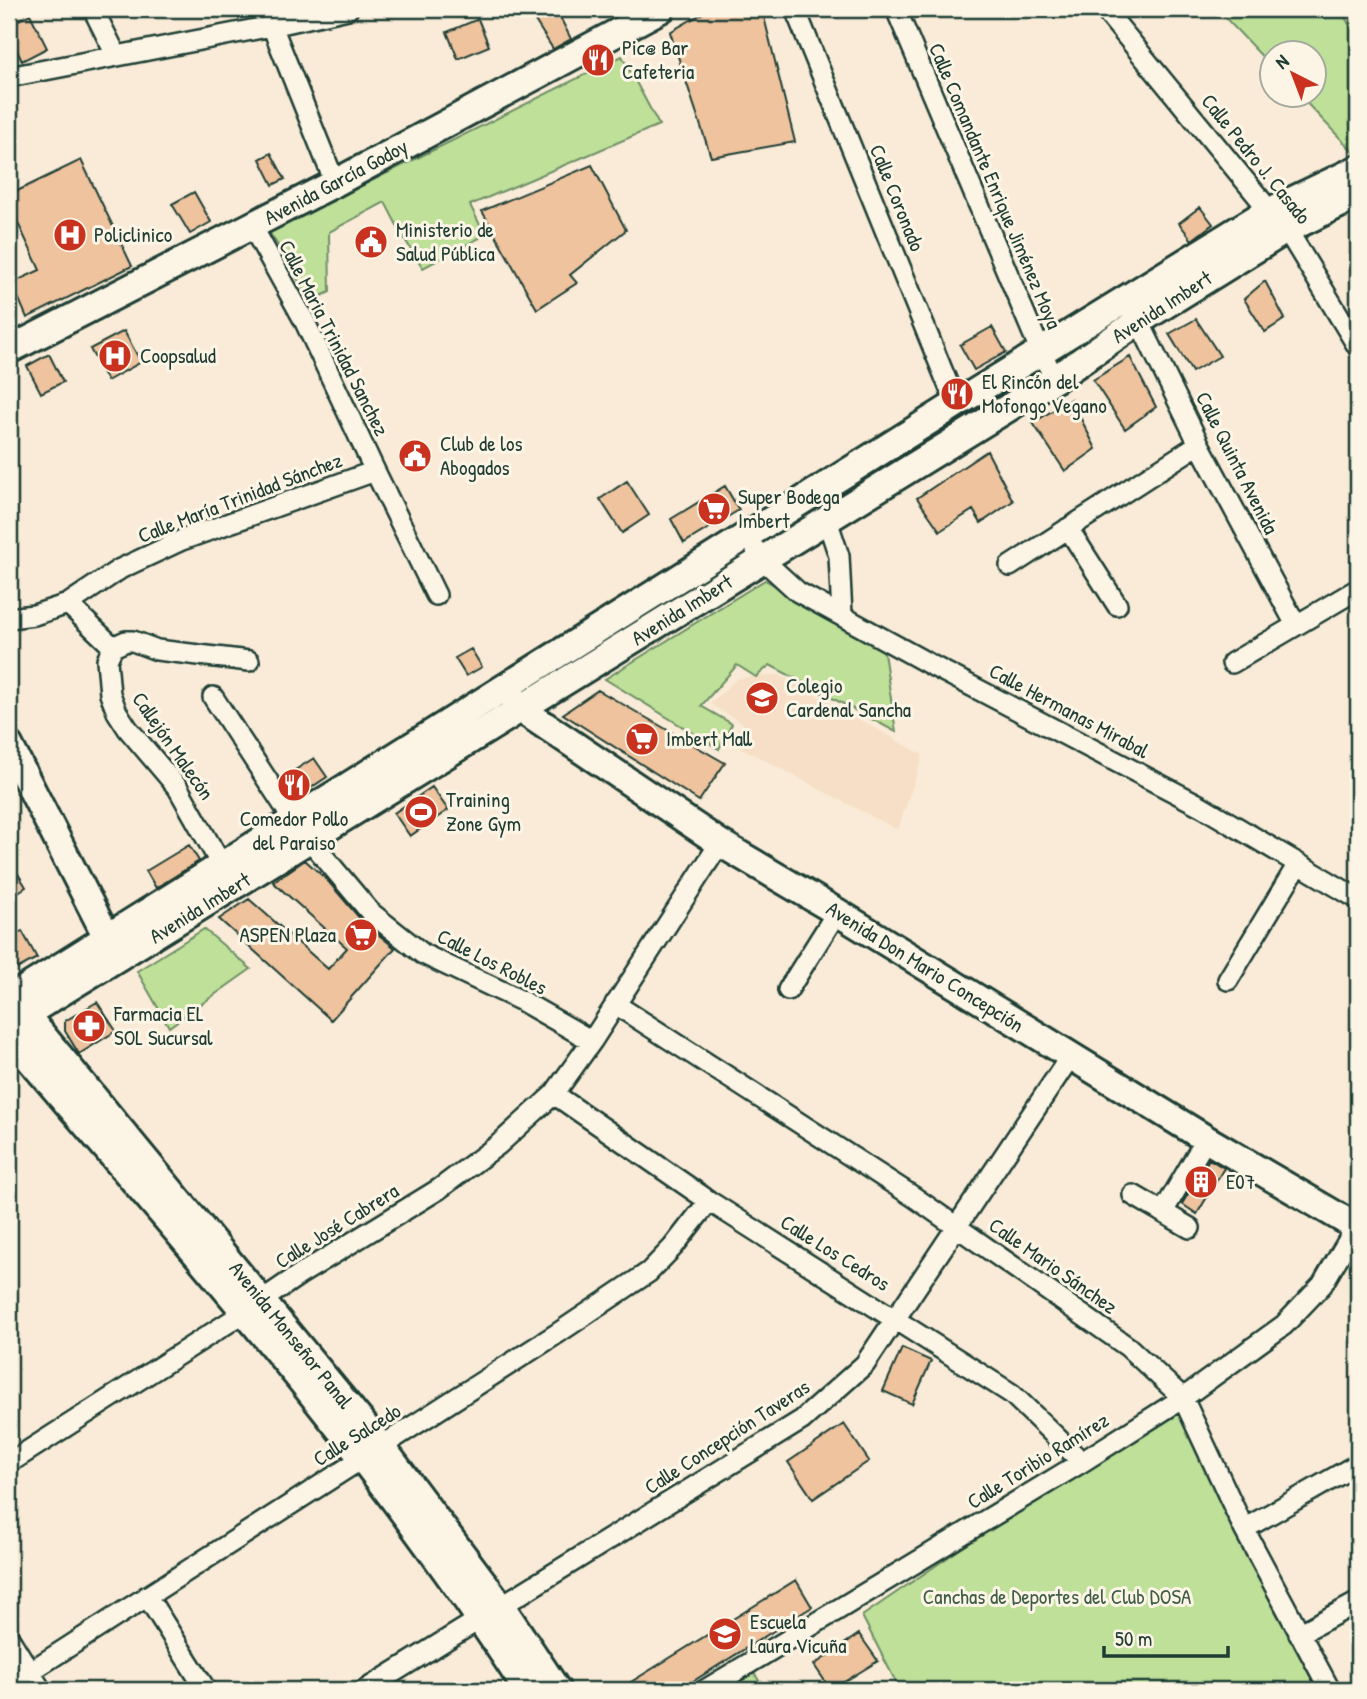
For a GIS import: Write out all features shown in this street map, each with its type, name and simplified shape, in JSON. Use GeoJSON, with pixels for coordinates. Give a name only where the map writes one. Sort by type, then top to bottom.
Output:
{"type":"FeatureCollection","features":[{"type":"Feature","properties":{"kind":"main road","name":"Avenida García Godoy"},"geometry":{"type":"LineString","coordinates":[[9,350],[335,183],[661,9]]}},
{"type":"Feature","properties":{"kind":"main road","name":"Avenida Imbert"},"geometry":{"type":"LineString","coordinates":[[112,948],[222,866],[302,831],[505,688],[956,404],[1041,354],[1134,310],[1358,169]]}},
{"type":"Feature","properties":{"kind":"main road","name":"Avenida Imbert"},"geometry":{"type":"LineString","coordinates":[[1278,220],[1358,195]]}},
{"type":"Feature","properties":{"kind":"main road","name":"Avenida Imbert"},"geometry":{"type":"LineString","coordinates":[[13,1006],[302,831],[521,710],[1055,379],[1134,310]]}},
{"type":"Feature","properties":{"kind":"main road","name":"Avenida Don Mario Concepción"},"geometry":{"type":"LineString","coordinates":[[505,688],[521,710],[720,843],[1070,1057],[1357,1228]]}},
{"type":"Feature","properties":{"kind":"main road"},"geometry":{"type":"LineString","coordinates":[[9,745],[112,948]]}},
{"type":"Feature","properties":{"kind":"main road","name":"Avenida Monseñor Panal"},"geometry":{"type":"LineString","coordinates":[[13,1006],[372,1452],[491,1613],[557,1690]]}},
{"type":"Feature","properties":{"kind":"main road","name":"Avenida Monseñor Panal"},"geometry":{"type":"LineString","coordinates":[[9,1035],[254,1306]]}},
{"type":"Feature","properties":{"kind":"main road","name":"Avenida Monseñor Panal"},"geometry":{"type":"LineString","coordinates":[[491,1613],[527,1690]]}},
{"type":"Feature","properties":{"kind":"street"},"geometry":{"type":"LineString","coordinates":[[93,9],[116,55]]}},
{"type":"Feature","properties":{"kind":"street"},"geometry":{"type":"LineString","coordinates":[[9,77],[272,26],[320,12],[348,9]]}},
{"type":"Feature","properties":{"kind":"street","name":"Calle Coronado"},"geometry":{"type":"LineString","coordinates":[[795,9],[956,404]]}},
{"type":"Feature","properties":{"kind":"street","name":"Calle Comandante Enrique Jiménez Moya"},"geometry":{"type":"LineString","coordinates":[[896,9],[1041,354],[1055,379]]}},
{"type":"Feature","properties":{"kind":"street","name":"Calle Pedro J. Casado"},"geometry":{"type":"LineString","coordinates":[[1104,9],[1278,220],[1358,347]]}},
{"type":"Feature","properties":{"kind":"street"},"geometry":{"type":"LineString","coordinates":[[272,26],[335,183]]}},
{"type":"Feature","properties":{"kind":"street","name":"Calle Maria Trinidad Sanchez"},"geometry":{"type":"LineString","coordinates":[[252,226],[304,320],[436,595]]}},
{"type":"Feature","properties":{"kind":"street","name":"Calle Quinta Avenida"},"geometry":{"type":"LineString","coordinates":[[1134,310],[1199,444],[1296,625]]}},
{"type":"Feature","properties":{"kind":"street"},"geometry":{"type":"LineString","coordinates":[[1010,566],[1199,444]]}},
{"type":"Feature","properties":{"kind":"street","name":"Calle María Trinidad Sánchez"},"geometry":{"type":"LineString","coordinates":[[9,618],[34,615],[68,604],[120,569],[182,540],[375,471]]}},
{"type":"Feature","properties":{"kind":"street"},"geometry":{"type":"LineString","coordinates":[[827,520],[839,556],[842,615]]}},
{"type":"Feature","properties":{"kind":"street"},"geometry":{"type":"LineString","coordinates":[[1068,528],[1117,605]]}},
{"type":"Feature","properties":{"kind":"street","name":"Calle Hermanas Mirabal"},"geometry":{"type":"LineString","coordinates":[[747,537],[763,560],[799,592],[1201,806],[1358,899]]}},
{"type":"Feature","properties":{"kind":"street"},"geometry":{"type":"LineString","coordinates":[[1232,663],[1358,589]]}},
{"type":"Feature","properties":{"kind":"street"},"geometry":{"type":"LineString","coordinates":[[68,604],[113,647],[126,640],[157,650],[249,662]]}},
{"type":"Feature","properties":{"kind":"street","name":"Callejón Malecón"},"geometry":{"type":"LineString","coordinates":[[113,647],[107,660],[107,674],[110,694],[117,712],[178,788],[222,866]]}},
{"type":"Feature","properties":{"kind":"street","name":"Calle Los Robles"},"geometry":{"type":"LineString","coordinates":[[213,697],[302,831],[370,912],[423,954],[522,1001],[592,1041]]}},
{"type":"Feature","properties":{"kind":"street","name":"Calle José Cabrera"},"geometry":{"type":"LineString","coordinates":[[9,1463],[299,1275],[439,1189],[498,1145],[554,1094],[592,1041],[720,843]]}},
{"type":"Feature","properties":{"kind":"street"},"geometry":{"type":"LineString","coordinates":[[1228,980],[1298,864]]}},
{"type":"Feature","properties":{"kind":"street"},"geometry":{"type":"LineString","coordinates":[[788,990],[836,912]]}},
{"type":"Feature","properties":{"kind":"street","name":"Calle Mario Sánchez"},"geometry":{"type":"LineString","coordinates":[[615,1004],[957,1227],[1128,1346],[1183,1398],[1244,1528],[1330,1690]]}},
{"type":"Feature","properties":{"kind":"street","name":"Calle Concepción Taveras"},"geometry":{"type":"LineString","coordinates":[[365,1690],[802,1420],[865,1364],[1070,1057]]}},
{"type":"Feature","properties":{"kind":"street","name":"Calle Los Cedros"},"geometry":{"type":"LineString","coordinates":[[554,1094],[709,1201],[1012,1394],[1082,1462]]}},
{"type":"Feature","properties":{"kind":"street"},"geometry":{"type":"LineString","coordinates":[[1163,1212],[1206,1139]]}},
{"type":"Feature","properties":{"kind":"street"},"geometry":{"type":"LineString","coordinates":[[1133,1195],[1190,1228]]}},
{"type":"Feature","properties":{"kind":"street","name":"Calle Salcedo"},"geometry":{"type":"LineString","coordinates":[[9,1685],[649,1272],[673,1247],[709,1201]]}},
{"type":"Feature","properties":{"kind":"street","name":"Calle Toribio Ramírez"},"geometry":{"type":"LineString","coordinates":[[705,1690],[1183,1398],[1284,1325],[1322,1285],[1357,1228]]}},
{"type":"Feature","properties":{"kind":"street"},"geometry":{"type":"LineString","coordinates":[[1244,1528],[1358,1464]]}},
{"type":"Feature","properties":{"kind":"street"},"geometry":{"type":"LineString","coordinates":[[148,1596],[206,1690]]}},
{"type":"Feature","properties":{"kind":"street"},"geometry":{"type":"LineString","coordinates":[[1299,1634],[1358,1602]]}},
{"type":"Feature","properties":{"kind":"street"},"geometry":{"type":"LineString","coordinates":[[9,1638],[41,1690]]}},
{"type":"Feature","properties":{"kind":"shaded area"},"geometry":{"type":"Polygon","coordinates":[[[780,675],[923,755],[898,830],[724,739],[744,724],[710,704],[738,678],[780,675]]]}},
{"type":"Feature","properties":{"kind":"green space"},"geometry":{"type":"Polygon","coordinates":[[[1217,9],[1340,9],[1349,24],[1358,22],[1358,157],[1311,108],[1328,108],[1328,38],[1258,38],[1258,52],[1217,9]]]}},
{"type":"Feature","properties":{"kind":"green space"},"geometry":{"type":"Polygon","coordinates":[[[622,56],[659,125],[470,205],[485,235],[423,268],[385,202],[329,232],[330,292],[310,301],[269,232],[622,56]]]}},
{"type":"Feature","properties":{"kind":"green space"},"geometry":{"type":"Polygon","coordinates":[[[1041,363],[1050,378],[765,551],[756,541],[1041,363]]]}},
{"type":"Feature","properties":{"kind":"green space"},"geometry":{"type":"Polygon","coordinates":[[[765,580],[883,646],[896,732],[770,665],[756,677],[737,665],[701,706],[732,724],[719,749],[605,679],[765,580]]]}},
{"type":"Feature","properties":{"kind":"green space"},"geometry":{"type":"Polygon","coordinates":[[[204,929],[251,969],[169,1027],[137,971],[204,929]]]}},
{"type":"Feature","properties":{"kind":"green space","name":"Canchas de Deportes del Club DOSA"},"geometry":{"type":"Polygon","coordinates":[[[1174,1403],[1328,1690],[900,1690],[862,1616],[1174,1403]]]}},
{"type":"Feature","properties":{"kind":"green space"},"geometry":{"type":"Polygon","coordinates":[[[754,1672],[764,1690],[723,1690],[754,1672]]]}},
{"type":"Feature","properties":{"kind":"building"},"geometry":{"type":"Polygon","coordinates":[[[710,9],[762,9],[795,142],[711,157],[670,32],[710,9]]]}},
{"type":"Feature","properties":{"kind":"building"},"geometry":{"type":"Polygon","coordinates":[[[557,11],[571,39],[553,49],[534,19],[557,11]]]}},
{"type":"Feature","properties":{"kind":"building"},"geometry":{"type":"Polygon","coordinates":[[[30,14],[47,48],[22,61],[9,34],[9,25],[30,14]]]}},
{"type":"Feature","properties":{"kind":"building"},"geometry":{"type":"Polygon","coordinates":[[[478,19],[489,46],[458,59],[447,32],[478,19]]]}},
{"type":"Feature","properties":{"kind":"building"},"geometry":{"type":"Polygon","coordinates":[[[271,153],[285,179],[273,185],[260,159],[271,153]]]}},
{"type":"Feature","properties":{"kind":"building","name":"Policlinico"},"geometry":{"type":"Polygon","coordinates":[[[81,160],[132,266],[27,318],[12,283],[40,270],[9,204],[9,195],[81,160]]]}},
{"type":"Feature","properties":{"kind":"building"},"geometry":{"type":"Polygon","coordinates":[[[592,165],[626,230],[570,275],[577,283],[537,309],[482,211],[592,165]]]}},
{"type":"Feature","properties":{"kind":"building"},"geometry":{"type":"Polygon","coordinates":[[[194,192],[211,222],[190,234],[172,204],[194,192]]]}},
{"type":"Feature","properties":{"kind":"building"},"geometry":{"type":"Polygon","coordinates":[[[1200,207],[1213,224],[1192,240],[1179,223],[1200,207]]]}},
{"type":"Feature","properties":{"kind":"building"},"geometry":{"type":"Polygon","coordinates":[[[1265,281],[1285,319],[1265,332],[1244,299],[1265,281]]]}},
{"type":"Feature","properties":{"kind":"building"},"geometry":{"type":"Polygon","coordinates":[[[1196,319],[1220,356],[1192,372],[1169,334],[1196,319]]]}},
{"type":"Feature","properties":{"kind":"building"},"geometry":{"type":"Polygon","coordinates":[[[992,327],[1006,352],[974,370],[960,345],[992,327]]]}},
{"type":"Feature","properties":{"kind":"building","name":"Coopsalud"},"geometry":{"type":"Polygon","coordinates":[[[124,331],[141,362],[107,381],[90,349],[124,331]]]}},
{"type":"Feature","properties":{"kind":"building"},"geometry":{"type":"Polygon","coordinates":[[[49,354],[63,382],[41,393],[27,366],[49,354]]]}},
{"type":"Feature","properties":{"kind":"building"},"geometry":{"type":"Polygon","coordinates":[[[1130,357],[1156,407],[1125,429],[1093,380],[1130,357]]]}},
{"type":"Feature","properties":{"kind":"building"},"geometry":{"type":"Polygon","coordinates":[[[1071,399],[1096,449],[1065,471],[1033,423],[1071,399]]]}},
{"type":"Feature","properties":{"kind":"building"},"geometry":{"type":"Polygon","coordinates":[[[987,451],[1013,501],[981,523],[973,510],[940,531],[917,498],[987,451]]]}},
{"type":"Feature","properties":{"kind":"building"},"geometry":{"type":"Polygon","coordinates":[[[627,481],[649,515],[622,533],[600,499],[627,481]]]}},
{"type":"Feature","properties":{"kind":"building","name":"Super Bodega Imbert"},"geometry":{"type":"Polygon","coordinates":[[[725,486],[739,510],[684,543],[671,519],[725,486]]]}},
{"type":"Feature","properties":{"kind":"building"},"geometry":{"type":"Polygon","coordinates":[[[471,649],[482,667],[466,676],[455,658],[471,649]]]}},
{"type":"Feature","properties":{"kind":"building","name":"Imbert Mall"},"geometry":{"type":"Polygon","coordinates":[[[598,690],[725,763],[699,801],[563,714],[598,690]]]}},
{"type":"Feature","properties":{"kind":"building"},"geometry":{"type":"Polygon","coordinates":[[[314,758],[327,777],[294,799],[281,779],[314,758]]]}},
{"type":"Feature","properties":{"kind":"building","name":"Training Zone Gym"},"geometry":{"type":"Polygon","coordinates":[[[432,787],[448,810],[410,836],[394,813],[432,787]]]}},
{"type":"Feature","properties":{"kind":"building"},"geometry":{"type":"Polygon","coordinates":[[[189,845],[199,861],[156,888],[146,871],[189,845]]]}},
{"type":"Feature","properties":{"kind":"building"},"geometry":{"type":"Polygon","coordinates":[[[9,859],[26,887],[9,898],[9,859]]]}},
{"type":"Feature","properties":{"kind":"building","name":"ASPEN Plaza"},"geometry":{"type":"Polygon","coordinates":[[[305,860],[327,880],[362,921],[395,948],[331,1020],[219,919],[249,899],[328,969],[347,948],[273,882],[305,860]]]}},
{"type":"Feature","properties":{"kind":"building"},"geometry":{"type":"Polygon","coordinates":[[[22,931],[37,958],[17,969],[9,954],[9,938],[22,931]]]}},
{"type":"Feature","properties":{"kind":"building","name":"Farmacia EL SOL Sucursal"},"geometry":{"type":"Polygon","coordinates":[[[97,1002],[116,1031],[79,1054],[65,1031],[65,1021],[97,1002]]]}},
{"type":"Feature","properties":{"kind":"building","name":"E07"},"geometry":{"type":"Polygon","coordinates":[[[1209,1159],[1224,1168],[1197,1214],[1182,1204],[1209,1159]]]}},
{"type":"Feature","properties":{"kind":"building"},"geometry":{"type":"Polygon","coordinates":[[[902,1348],[931,1361],[912,1404],[883,1391],[902,1348]]]}},
{"type":"Feature","properties":{"kind":"building"},"geometry":{"type":"Polygon","coordinates":[[[844,1424],[869,1461],[813,1499],[788,1462],[844,1424]]]}},
{"type":"Feature","properties":{"kind":"building"},"geometry":{"type":"Polygon","coordinates":[[[796,1580],[812,1607],[679,1690],[618,1690],[796,1580]]]}},
{"type":"Feature","properties":{"kind":"building"},"geometry":{"type":"Polygon","coordinates":[[[859,1634],[878,1661],[831,1690],[814,1665],[859,1634]]]}},
{"type":"Feature","properties":{"kind":"place","name":"Pic@ Bar Cafeteria"},"geometry":{"type":"Point","coordinates":[598,60]}},
{"type":"Feature","properties":{"kind":"place","name":"Policlinico"},"geometry":{"type":"Point","coordinates":[70,235]}},
{"type":"Feature","properties":{"kind":"place","name":"Ministerio de Salud Pública"},"geometry":{"type":"Point","coordinates":[371,242]}},
{"type":"Feature","properties":{"kind":"place","name":"Coopsalud"},"geometry":{"type":"Point","coordinates":[115,356]}},
{"type":"Feature","properties":{"kind":"place","name":"El Rincón del Mofongo Vegano"},"geometry":{"type":"Point","coordinates":[957,394]}},
{"type":"Feature","properties":{"kind":"place","name":"Club de los Abogados"},"geometry":{"type":"Point","coordinates":[415,456]}},
{"type":"Feature","properties":{"kind":"place","name":"Super Bodega Imbert"},"geometry":{"type":"Point","coordinates":[714,509]}},
{"type":"Feature","properties":{"kind":"place","name":"Colegio Cardenal Sancha"},"geometry":{"type":"Point","coordinates":[762,698]}},
{"type":"Feature","properties":{"kind":"place","name":"Imbert Mall"},"geometry":{"type":"Point","coordinates":[642,739]}},
{"type":"Feature","properties":{"kind":"place","name":"Comedor Pollo del Paraiso"},"geometry":{"type":"Point","coordinates":[294,785]}},
{"type":"Feature","properties":{"kind":"place","name":"Training Zone Gym"},"geometry":{"type":"Point","coordinates":[421,812]}},
{"type":"Feature","properties":{"kind":"place","name":"ASPEN Plaza"},"geometry":{"type":"Point","coordinates":[361,935]}},
{"type":"Feature","properties":{"kind":"place","name":"Farmacia EL SOL Sucursal"},"geometry":{"type":"Point","coordinates":[89,1026]}},
{"type":"Feature","properties":{"kind":"place","name":"E07"},"geometry":{"type":"Point","coordinates":[1201,1182]}},
{"type":"Feature","properties":{"kind":"place","name":"Escuela Laura Vicuña"},"geometry":{"type":"Point","coordinates":[725,1634]}}]}
